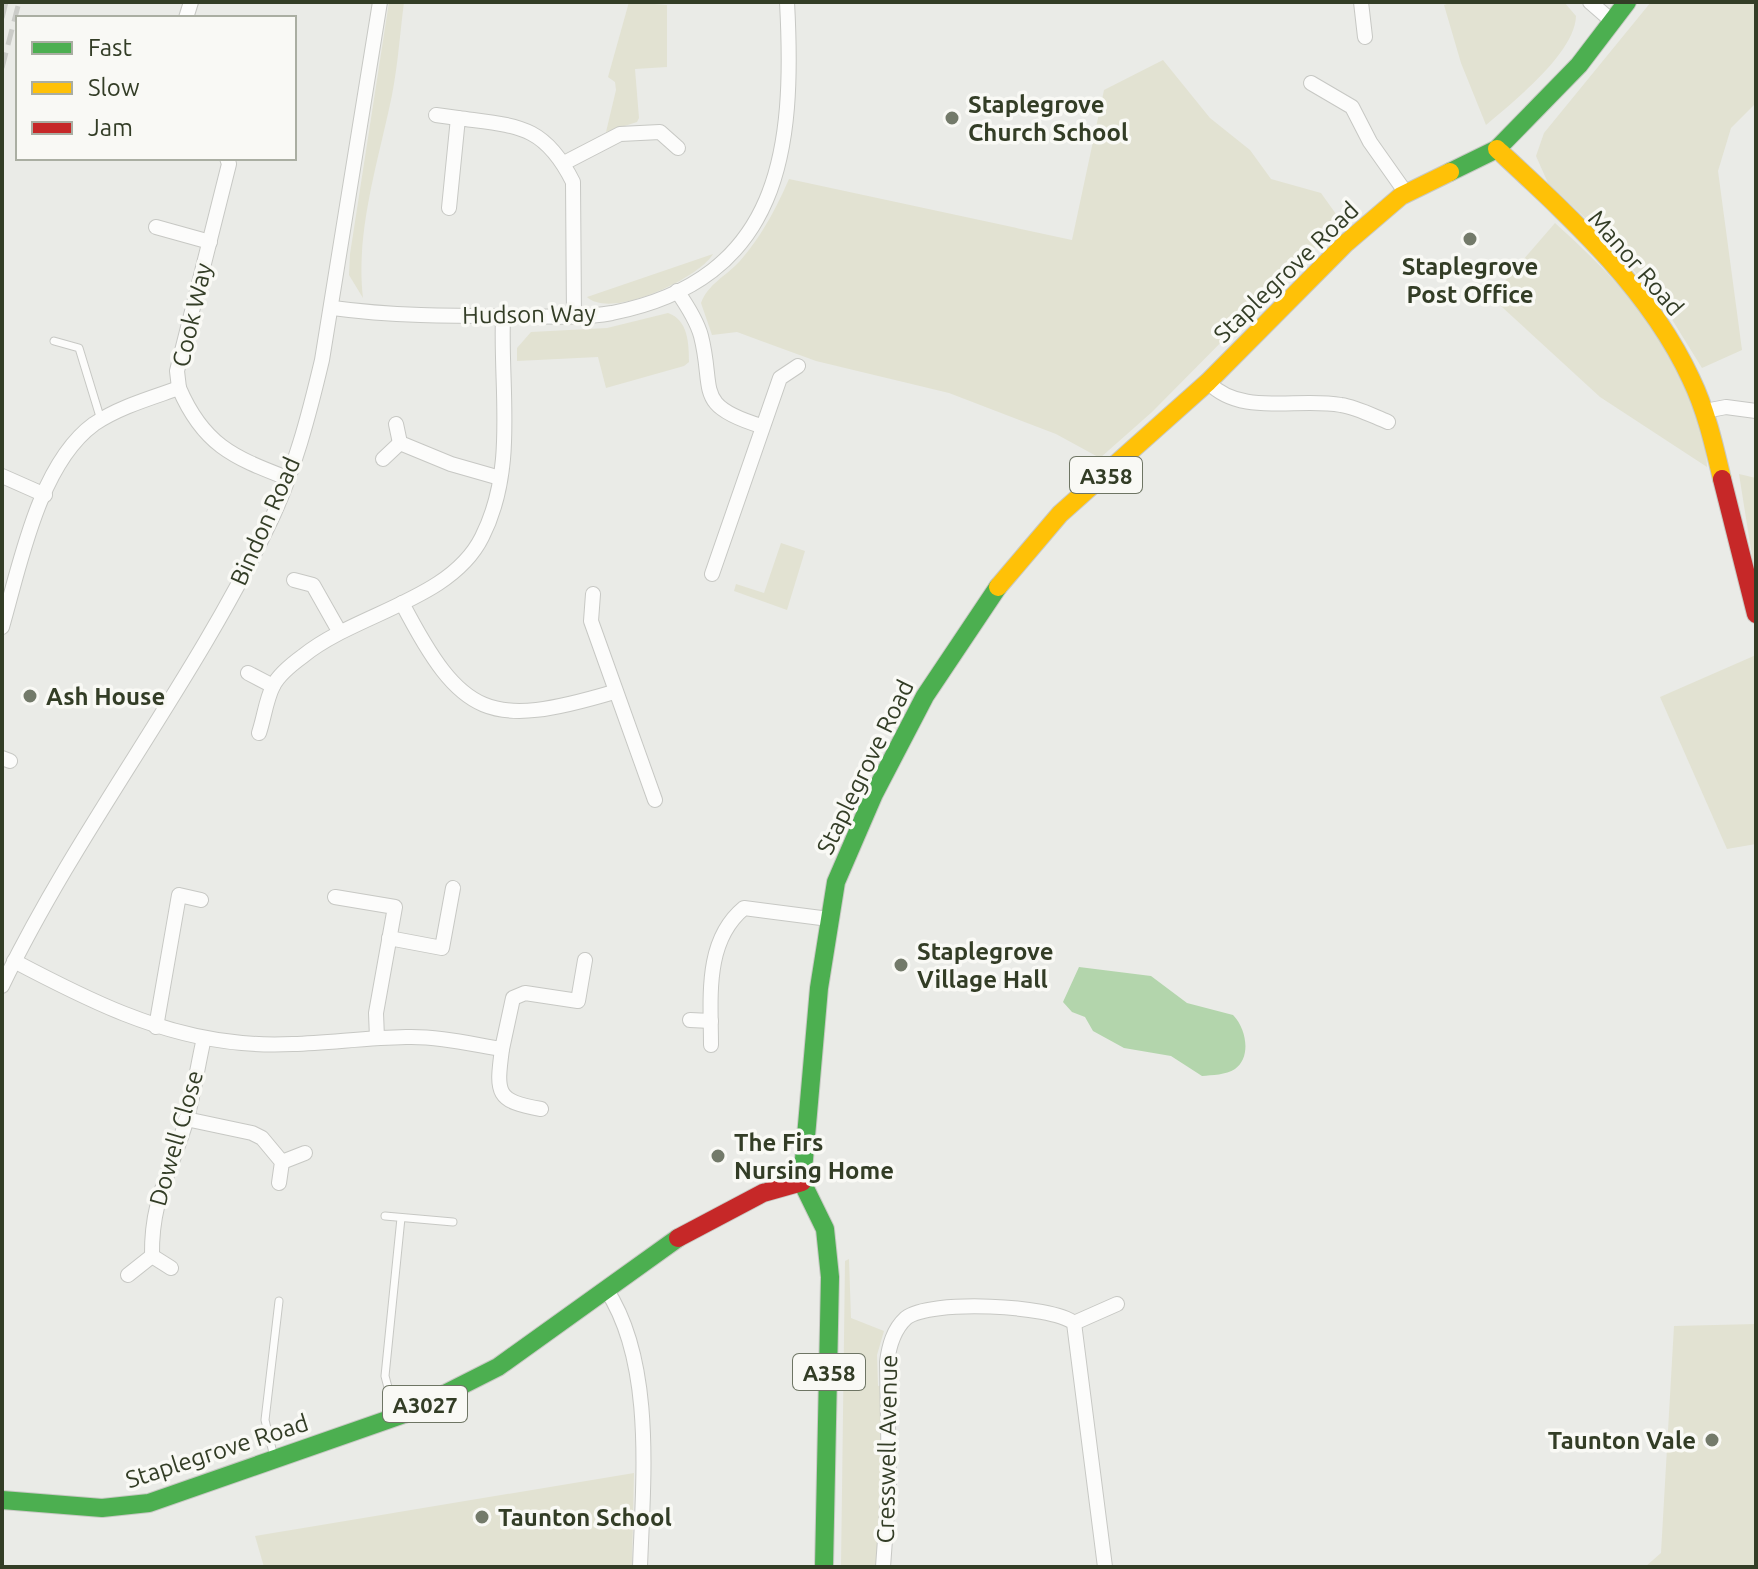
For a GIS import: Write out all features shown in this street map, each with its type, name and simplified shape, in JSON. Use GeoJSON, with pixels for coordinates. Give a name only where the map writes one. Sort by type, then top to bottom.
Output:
{"type":"FeatureCollection","features":[{"type":"Feature","properties":{"kind":"main road","name":"A358"},"geometry":{"type":"LineString","coordinates":[[1497,149],[1542,106],[1627,2]]}},
{"type":"Feature","properties":{"kind":"main road","name":"Staplegrove Road"},"geometry":{"type":"LineString","coordinates":[[2,1500],[81,1507],[139,1505],[395,1416],[498,1367],[606,1289],[742,1201],[776,1187],[802,1182],[829,919],[846,854],[925,696],[992,594],[1060,514],[1208,382],[1345,244],[1406,193],[1497,149]]}},
{"type":"Feature","properties":{"kind":"main road","name":"Manor Road"},"geometry":{"type":"LineString","coordinates":[[1497,149],[1634,291],[1660,324],[1687,371],[1705,411],[1734,547],[1756,614]]}},
{"type":"Feature","properties":{"kind":"main road","name":"A358"},"geometry":{"type":"LineString","coordinates":[[802,1182],[825,1229],[830,1277],[824,1567]]}},
{"type":"Feature","properties":{"kind":"street","name":"Bindon Road"},"geometry":{"type":"LineString","coordinates":[[2,986],[46,899],[219,620],[271,520],[311,408],[333,308],[380,2]]}},
{"type":"Feature","properties":{"kind":"street","name":"Hudson Way"},"geometry":{"type":"LineString","coordinates":[[333,308],[398,314],[574,316],[639,306],[697,281],[734,251],[756,224],[776,179],[786,114],[787,2]]}},
{"type":"Feature","properties":{"kind":"street"},"geometry":{"type":"LineString","coordinates":[[1361,2],[1365,37]]}},
{"type":"Feature","properties":{"kind":"street"},"geometry":{"type":"LineString","coordinates":[[1590,2],[1613,22]]}},
{"type":"Feature","properties":{"kind":"street"},"geometry":{"type":"LineString","coordinates":[[1311,83],[1352,107],[1370,142],[1406,193]]}},
{"type":"Feature","properties":{"kind":"street"},"geometry":{"type":"LineString","coordinates":[[436,115],[512,125],[541,137],[564,163],[573,182],[576,202],[574,316]]}},
{"type":"Feature","properties":{"kind":"street"},"geometry":{"type":"LineString","coordinates":[[449,208],[458,118]]}},
{"type":"Feature","properties":{"kind":"street"},"geometry":{"type":"LineString","coordinates":[[564,163],[620,134],[660,132],[678,148]]}},
{"type":"Feature","properties":{"kind":"street","name":"Cook Way"},"geometry":{"type":"LineString","coordinates":[[228,160],[177,371],[179,388],[195,422],[215,444],[231,455],[287,478]]}},
{"type":"Feature","properties":{"kind":"street","name":"Cook Way"},"geometry":{"type":"LineString","coordinates":[[156,227],[210,242]]}},
{"type":"Feature","properties":{"kind":"street"},"geometry":{"type":"LineString","coordinates":[[677,291],[701,334],[707,386],[713,402],[731,417],[761,426]]}},
{"type":"Feature","properties":{"kind":"street"},"geometry":{"type":"LineString","coordinates":[[259,733],[273,686],[293,664],[339,631],[442,581],[464,561],[481,539],[506,450],[503,316]]}},
{"type":"Feature","properties":{"kind":"street"},"geometry":{"type":"LineString","coordinates":[[712,574],[780,378],[798,366]]}},
{"type":"Feature","properties":{"kind":"street"},"geometry":{"type":"LineString","coordinates":[[1208,382],[1220,395],[1240,401],[1342,405],[1388,422]]}},
{"type":"Feature","properties":{"kind":"street","name":"Cook Way"},"geometry":{"type":"LineString","coordinates":[[2,627],[27,538],[69,450],[101,420],[179,388]]}},
{"type":"Feature","properties":{"kind":"street"},"geometry":{"type":"LineString","coordinates":[[1705,411],[1726,407],[1756,411]]}},
{"type":"Feature","properties":{"kind":"street"},"geometry":{"type":"LineString","coordinates":[[396,424],[400,443]]}},
{"type":"Feature","properties":{"kind":"street"},"geometry":{"type":"LineString","coordinates":[[400,443],[451,464],[500,478]]}},
{"type":"Feature","properties":{"kind":"street"},"geometry":{"type":"LineString","coordinates":[[383,459],[400,443]]}},
{"type":"Feature","properties":{"kind":"street"},"geometry":{"type":"LineString","coordinates":[[2,476],[45,495]]}},
{"type":"Feature","properties":{"kind":"street"},"geometry":{"type":"LineString","coordinates":[[294,580],[313,585],[339,631]]}},
{"type":"Feature","properties":{"kind":"street"},"geometry":{"type":"LineString","coordinates":[[593,594],[591,621],[655,800]]}},
{"type":"Feature","properties":{"kind":"street"},"geometry":{"type":"LineString","coordinates":[[402,603],[430,657],[446,679],[485,708],[534,713],[614,692]]}},
{"type":"Feature","properties":{"kind":"street"},"geometry":{"type":"LineString","coordinates":[[248,673],[273,686]]}},
{"type":"Feature","properties":{"kind":"street"},"geometry":{"type":"LineString","coordinates":[[389,938],[442,948],[453,888]]}},
{"type":"Feature","properties":{"kind":"street"},"geometry":{"type":"LineString","coordinates":[[156,1027],[179,895],[201,900]]}},
{"type":"Feature","properties":{"kind":"street"},"geometry":{"type":"LineString","coordinates":[[335,897],[395,907],[376,1013],[377,1038]]}},
{"type":"Feature","properties":{"kind":"street"},"geometry":{"type":"LineString","coordinates":[[711,1045],[715,951],[731,919],[744,908],[829,919]]}},
{"type":"Feature","properties":{"kind":"street"},"geometry":{"type":"LineString","coordinates":[[541,1109],[506,1101],[501,1095],[498,1078],[513,998],[525,993],[578,1001],[585,960]]}},
{"type":"Feature","properties":{"kind":"street","name":"Dowell Close"},"geometry":{"type":"LineString","coordinates":[[14,961],[98,1003],[156,1027],[204,1038],[280,1044],[410,1036],[502,1049]]}},
{"type":"Feature","properties":{"kind":"street"},"geometry":{"type":"LineString","coordinates":[[690,1020],[711,1021]]}},
{"type":"Feature","properties":{"kind":"street","name":"Dowell Close"},"geometry":{"type":"LineString","coordinates":[[152,1256],[151,1225],[157,1195],[186,1119],[204,1038]]}},
{"type":"Feature","properties":{"kind":"street"},"geometry":{"type":"LineString","coordinates":[[186,1119],[252,1133],[262,1138],[282,1162],[279,1183]]}},
{"type":"Feature","properties":{"kind":"street"},"geometry":{"type":"LineString","coordinates":[[282,1162],[305,1153]]}},
{"type":"Feature","properties":{"kind":"street"},"geometry":{"type":"LineString","coordinates":[[128,1275],[152,1256],[171,1268]]}},
{"type":"Feature","properties":{"kind":"street"},"geometry":{"type":"LineString","coordinates":[[606,1289],[622,1314],[638,1388],[643,1469],[640,1567]]}},
{"type":"Feature","properties":{"kind":"street"},"geometry":{"type":"LineString","coordinates":[[1105,1567],[1074,1323],[1117,1304]]}},
{"type":"Feature","properties":{"kind":"street","name":"Cresswell Avenue"},"geometry":{"type":"LineString","coordinates":[[883,1567],[889,1485],[887,1362],[896,1330],[907,1318],[923,1309],[943,1307],[1024,1310],[1065,1316],[1074,1323]]}},
{"type":"Feature","properties":{"kind":"lane"},"geometry":{"type":"LineString","coordinates":[[54,341],[79,348],[101,420]]}},
{"type":"Feature","properties":{"kind":"lane"},"geometry":{"type":"LineString","coordinates":[[385,1216],[453,1222]]}},
{"type":"Feature","properties":{"kind":"lane"},"geometry":{"type":"LineString","coordinates":[[395,1416],[385,1376],[401,1218]]}},
{"type":"Feature","properties":{"kind":"lane"},"geometry":{"type":"LineString","coordinates":[[274,1459],[265,1420],[279,1301]]}},
{"type":"Feature","properties":{"kind":"shaded area"},"geometry":{"type":"Polygon","coordinates":[[[389,2],[404,2],[394,83],[365,222],[361,273],[363,298],[349,275],[350,254],[389,2]]]}},
{"type":"Feature","properties":{"kind":"shaded area"},"geometry":{"type":"Polygon","coordinates":[[[629,2],[667,5],[667,67],[635,69],[639,118],[637,122],[606,132],[616,90],[615,82],[608,77],[629,2]]]}},
{"type":"Feature","properties":{"kind":"shaded area"},"geometry":{"type":"Polygon","coordinates":[[[1452,2],[1564,2],[1576,16],[1573,30],[1554,60],[1527,90],[1486,125],[1461,63],[1444,5],[1452,2]]]}},
{"type":"Feature","properties":{"kind":"shaded area"},"geometry":{"type":"Polygon","coordinates":[[[1651,2],[1756,2],[1756,103],[1731,128],[1718,171],[1742,350],[1702,368],[1660,300],[1597,229],[1548,183],[1536,156],[1544,133],[1651,2]]]}},
{"type":"Feature","properties":{"kind":"shaded area"},"geometry":{"type":"Polygon","coordinates":[[[1163,60],[1210,118],[1250,150],[1271,179],[1321,193],[1341,221],[1152,412],[1100,458],[1056,434],[949,393],[816,361],[737,332],[712,335],[701,303],[704,296],[754,243],[789,179],[1072,240],[1104,90],[1163,60]]]}},
{"type":"Feature","properties":{"kind":"shaded area"},"geometry":{"type":"Polygon","coordinates":[[[1555,223],[1632,301],[1675,363],[1691,396],[1702,431],[1707,467],[1600,397],[1491,297],[1555,223]]]}},
{"type":"Feature","properties":{"kind":"shaded area"},"geometry":{"type":"Polygon","coordinates":[[[713,254],[691,274],[634,300],[599,303],[587,297],[713,254]]]}},
{"type":"Feature","properties":{"kind":"shaded area"},"geometry":{"type":"Polygon","coordinates":[[[668,313],[680,321],[686,333],[689,362],[684,366],[606,388],[598,357],[517,361],[517,348],[531,332],[607,328],[668,313]]]}},
{"type":"Feature","properties":{"kind":"shaded area"},"geometry":{"type":"Polygon","coordinates":[[[1739,474],[1756,478],[1756,577],[1755,575],[1739,474]]]}},
{"type":"Feature","properties":{"kind":"shaded area"},"geometry":{"type":"Polygon","coordinates":[[[781,543],[805,551],[787,610],[734,591],[736,584],[764,593],[781,543]]]}},
{"type":"Feature","properties":{"kind":"shaded area"},"geometry":{"type":"Polygon","coordinates":[[[1756,655],[1756,844],[1727,849],[1660,697],[1756,655]]]}},
{"type":"Feature","properties":{"kind":"shaded area"},"geometry":{"type":"Polygon","coordinates":[[[1079,967],[1151,976],[1187,1003],[1233,1015],[1241,1027],[1245,1042],[1240,1064],[1227,1072],[1202,1076],[1171,1056],[1124,1048],[1093,1031],[1085,1017],[1072,1012],[1063,1002],[1079,967]]]}},
{"type":"Feature","properties":{"kind":"shaded area"},"geometry":{"type":"Polygon","coordinates":[[[849,1259],[851,1318],[884,1331],[877,1355],[878,1386],[882,1385],[878,1567],[841,1567],[845,1261],[849,1259]]]}},
{"type":"Feature","properties":{"kind":"shaded area","name":"Taunton Vale"},"geometry":{"type":"Polygon","coordinates":[[[1756,1324],[1756,1567],[1645,1567],[1661,1553],[1674,1326],[1756,1324]]]}},
{"type":"Feature","properties":{"kind":"shaded area","name":"Taunton School"},"geometry":{"type":"Polygon","coordinates":[[[634,1473],[632,1567],[264,1567],[255,1536],[634,1473]]]}},
{"type":"Feature","properties":{"kind":"railway"},"geometry":{"type":"LineString","coordinates":[[2,18],[6,2]]}},
{"type":"Feature","properties":{"kind":"railway"},"geometry":{"type":"LineString","coordinates":[[2,68],[19,2]]}},
{"type":"Feature","properties":{"kind":"traffic: fast"},"geometry":{"type":"LineString","coordinates":[[1450,172],[1497,149],[1579,65],[1627,2]]}},
{"type":"Feature","properties":{"kind":"traffic: fast"},"geometry":{"type":"LineString","coordinates":[[802,1182],[819,988],[836,882],[874,794],[925,696],[998,587]]}},
{"type":"Feature","properties":{"kind":"traffic: fast"},"geometry":{"type":"LineString","coordinates":[[802,1182],[825,1229],[830,1277],[824,1567]]}},
{"type":"Feature","properties":{"kind":"traffic: fast"},"geometry":{"type":"LineString","coordinates":[[2,1500],[102,1508],[149,1503],[407,1413],[498,1367],[678,1238]]}},
{"type":"Feature","properties":{"kind":"traffic: slow"},"geometry":{"type":"LineString","coordinates":[[1497,149],[1579,227],[1653,314],[1674,346],[1696,391],[1722,479]]}},
{"type":"Feature","properties":{"kind":"traffic: slow"},"geometry":{"type":"LineString","coordinates":[[998,587],[1060,514],[1208,382],[1345,244],[1401,196],[1450,172]]}},
{"type":"Feature","properties":{"kind":"traffic: jam"},"geometry":{"type":"LineString","coordinates":[[1722,479],[1756,614]]}},
{"type":"Feature","properties":{"kind":"traffic: jam"},"geometry":{"type":"LineString","coordinates":[[678,1238],[763,1193],[802,1182]]}},
{"type":"Feature","properties":{"kind":"place","name":"Staplegrove Church School"},"geometry":{"type":"Point","coordinates":[952,118]}},
{"type":"Feature","properties":{"kind":"place","name":"Staplegrove Post Office"},"geometry":{"type":"Point","coordinates":[1470,239]}},
{"type":"Feature","properties":{"kind":"place","name":"Ash House"},"geometry":{"type":"Point","coordinates":[30,696]}},
{"type":"Feature","properties":{"kind":"place","name":"Staplegrove Village Hall"},"geometry":{"type":"Point","coordinates":[901,965]}},
{"type":"Feature","properties":{"kind":"place","name":"The Firs Nursing Home"},"geometry":{"type":"Point","coordinates":[718,1156]}},
{"type":"Feature","properties":{"kind":"place","name":"Taunton Vale"},"geometry":{"type":"Point","coordinates":[1712,1440]}},
{"type":"Feature","properties":{"kind":"place","name":"Taunton School"},"geometry":{"type":"Point","coordinates":[482,1517]}}]}
